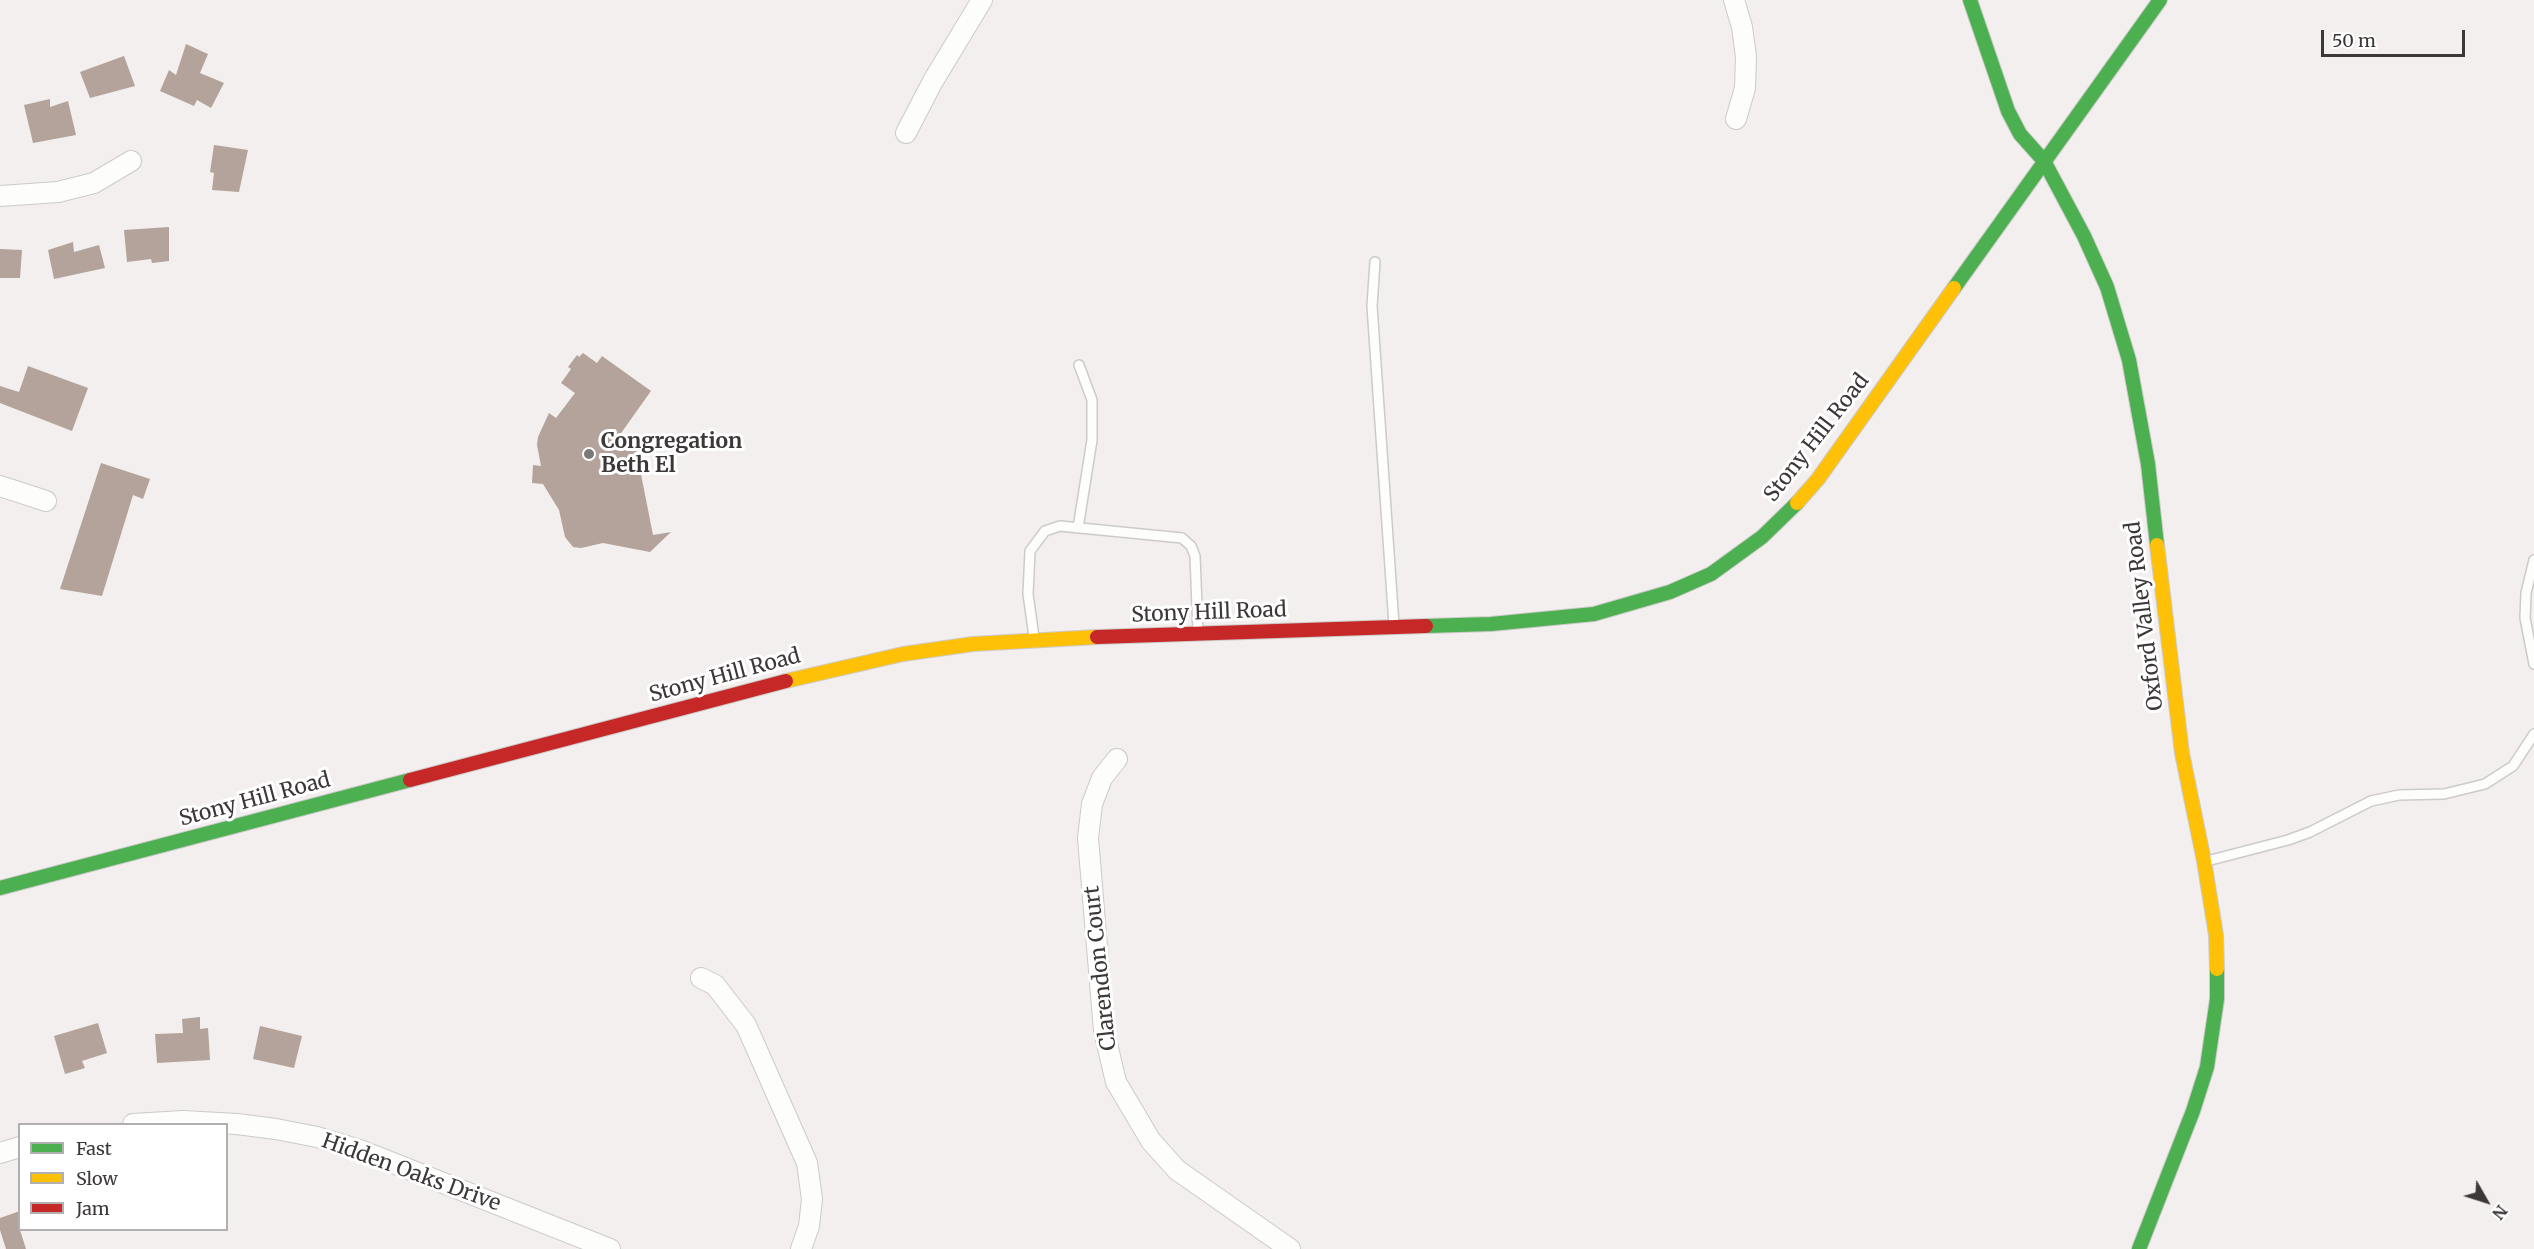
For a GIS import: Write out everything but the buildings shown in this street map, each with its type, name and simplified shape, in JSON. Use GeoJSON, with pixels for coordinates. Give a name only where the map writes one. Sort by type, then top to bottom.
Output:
{"type":"FeatureCollection","features":[{"type":"Feature","properties":{"kind":"street"},"geometry":{"type":"LineString","coordinates":[[906,133],[933,81],[982,0]]}},
{"type":"Feature","properties":{"kind":"street"},"geometry":{"type":"LineString","coordinates":[[1734,0],[1742,27],[1746,57],[1745,88],[1736,119]]}},
{"type":"Feature","properties":{"kind":"street","name":"Oxford Valley Road"},"geometry":{"type":"LineString","coordinates":[[1970,0],[2008,111],[2020,134],[2044,161],[2071,210],[2114,306],[2129,360],[2146,453],[2182,753],[2214,923],[2218,966],[2217,999],[2210,1051],[2193,1111],[2139,1249]]}},
{"type":"Feature","properties":{"kind":"street","name":"Stony Hill Road"},"geometry":{"type":"LineString","coordinates":[[0,888],[842,667],[903,654],[973,644],[1035,640],[1491,624],[1594,614],[1670,592],[1722,567],[1775,525],[1818,479],[2160,0]]}},
{"type":"Feature","properties":{"kind":"street"},"geometry":{"type":"LineString","coordinates":[[0,196],[58,192],[94,183],[131,161]]}},
{"type":"Feature","properties":{"kind":"street"},"geometry":{"type":"LineString","coordinates":[[0,486],[46,501]]}},
{"type":"Feature","properties":{"kind":"street","name":"Clarendon Court"},"geometry":{"type":"LineString","coordinates":[[1117,759],[1102,778],[1092,804],[1088,838],[1104,1031],[1116,1082],[1151,1141],[1177,1170],[1290,1249]]}},
{"type":"Feature","properties":{"kind":"street"},"geometry":{"type":"LineString","coordinates":[[701,978],[715,985],[747,1025],[807,1163],[812,1199],[809,1226],[801,1249]]}},
{"type":"Feature","properties":{"kind":"street","name":"Hidden Oaks Drive"},"geometry":{"type":"LineString","coordinates":[[158,1123],[183,1121],[219,1123]]}},
{"type":"Feature","properties":{"kind":"street","name":"Hidden Oaks Drive"},"geometry":{"type":"LineString","coordinates":[[228,1124],[317,1137],[360,1150],[610,1249]]}},
{"type":"Feature","properties":{"kind":"street"},"geometry":{"type":"LineString","coordinates":[[0,1153],[18,1148]]}},
{"type":"Feature","properties":{"kind":"lane"},"geometry":{"type":"LineString","coordinates":[[1375,262],[1372,306],[1394,628]]}},
{"type":"Feature","properties":{"kind":"lane"},"geometry":{"type":"LineString","coordinates":[[1078,528],[1092,440],[1092,400],[1079,365]]}},
{"type":"Feature","properties":{"kind":"lane"},"geometry":{"type":"LineString","coordinates":[[1035,640],[1028,594],[1030,551],[1045,531],[1060,526],[1182,538],[1191,546],[1195,556],[1198,634]]}},
{"type":"Feature","properties":{"kind":"lane"},"geometry":{"type":"LineString","coordinates":[[2534,560],[2525,618],[2534,664]]}},
{"type":"Feature","properties":{"kind":"lane"},"geometry":{"type":"LineString","coordinates":[[2204,861],[2288,840],[2310,832],[2371,801],[2399,795],[2444,794],[2485,783],[2513,766],[2534,734]]}},
{"type":"Feature","properties":{"kind":"traffic: fast"},"geometry":{"type":"LineString","coordinates":[[1970,0],[2008,111],[2020,134],[2044,161],[2084,236],[2107,287],[2129,360],[2148,464],[2157,545]]}},
{"type":"Feature","properties":{"kind":"traffic: fast"},"geometry":{"type":"LineString","coordinates":[[1954,288],[2160,0]]}},
{"type":"Feature","properties":{"kind":"traffic: fast"},"geometry":{"type":"LineString","coordinates":[[1426,626],[1491,624],[1594,614],[1670,592],[1711,574],[1762,537],[1797,503]]}},
{"type":"Feature","properties":{"kind":"traffic: fast"},"geometry":{"type":"LineString","coordinates":[[0,888],[410,780]]}},
{"type":"Feature","properties":{"kind":"traffic: fast"},"geometry":{"type":"LineString","coordinates":[[2139,1249],[2193,1111],[2207,1067],[2217,999],[2217,969]]}},
{"type":"Feature","properties":{"kind":"traffic: slow"},"geometry":{"type":"LineString","coordinates":[[1797,503],[1818,479],[1954,288]]}},
{"type":"Feature","properties":{"kind":"traffic: slow"},"geometry":{"type":"LineString","coordinates":[[2157,545],[2182,753],[2216,935],[2217,969]]}},
{"type":"Feature","properties":{"kind":"traffic: slow"},"geometry":{"type":"LineString","coordinates":[[786,681],[903,654],[973,644],[1097,637]]}},
{"type":"Feature","properties":{"kind":"traffic: jam"},"geometry":{"type":"LineString","coordinates":[[1097,637],[1426,626]]}},
{"type":"Feature","properties":{"kind":"traffic: jam"},"geometry":{"type":"LineString","coordinates":[[410,780],[786,681]]}},
{"type":"Feature","properties":{"kind":"place","name":"Congregation Beth El"},"geometry":{"type":"Point","coordinates":[589,454]}}]}
